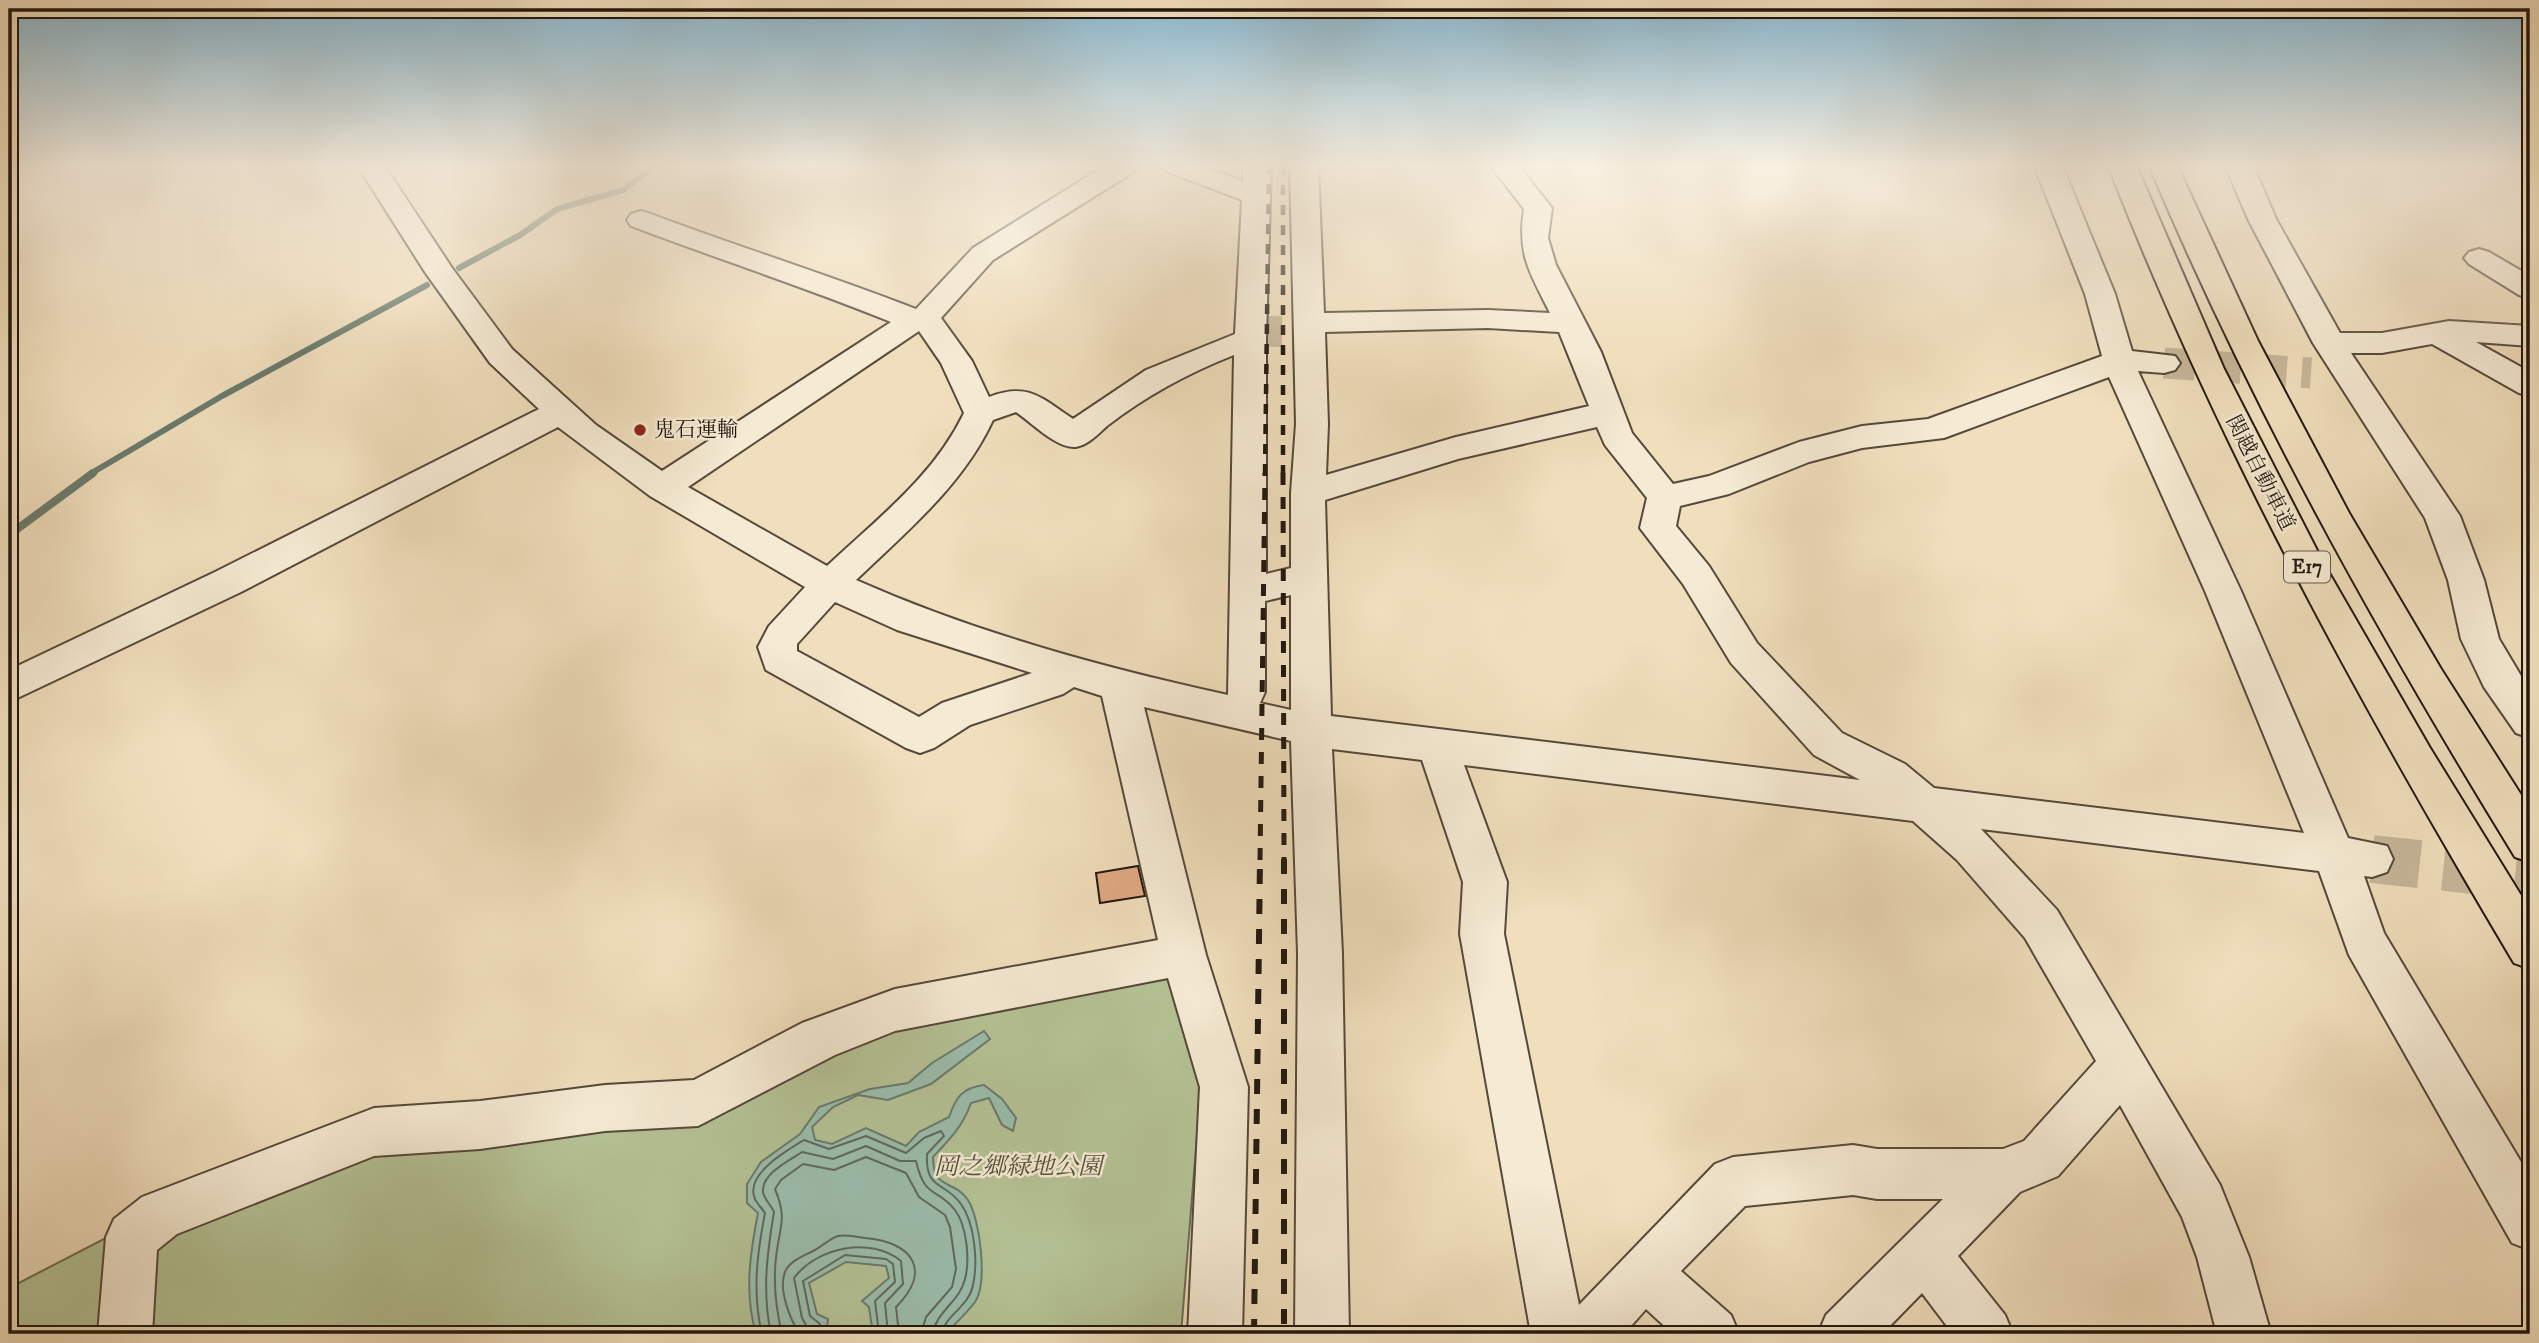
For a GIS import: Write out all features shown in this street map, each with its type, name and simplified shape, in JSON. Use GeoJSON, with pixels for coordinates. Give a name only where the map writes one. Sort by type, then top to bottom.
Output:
{"type":"FeatureCollection","features":[{"type":"Feature","properties":{"kind":"highway","name":"関越自動車道"},"geometry":{"type":"LineString","coordinates":[[2148,228],[2188,324],[2295,545],[2452,823],[2530,949]]}},
{"type":"Feature","properties":{"kind":"highway","name":"関越自動車道"},"geometry":{"type":"LineString","coordinates":[[2189,228],[2290,438],[2424,675],[2530,844]]}},
{"type":"Feature","properties":{"kind":"street"},"geometry":{"type":"LineString","coordinates":[[411,228],[501,356],[560,412],[615,456],[662,488],[830,584],[910,621],[1119,686],[1311,730],[2353,857]]}},
{"type":"Feature","properties":{"kind":"street"},"geometry":{"type":"LineString","coordinates":[[660,228],[714,248],[802,275],[920,319],[956,361],[980,413]]}},
{"type":"Feature","properties":{"kind":"street"},"geometry":{"type":"LineString","coordinates":[[662,488],[920,319],[983,254],[1025,228]]}},
{"type":"Feature","properties":{"kind":"street"},"geometry":{"type":"LineString","coordinates":[[1246,692],[1250,339],[1254,228]]}},
{"type":"Feature","properties":{"kind":"street"},"geometry":{"type":"LineString","coordinates":[[1306,228],[1312,424],[1308,493],[1311,730],[1320,953],[1322,1334]]}},
{"type":"Feature","properties":{"kind":"street"},"geometry":{"type":"LineString","coordinates":[[1535,228],[1534,238],[1541,265],[1585,352],[1606,414],[1617,437],[1656,484],[1664,498],[1658,528],[1696,575],[1744,653],[1828,744],[1891,776],[1972,847],[2041,924],[2202,1203],[2223,1257],[2244,1334]]}},
{"type":"Feature","properties":{"kind":"street"},"geometry":{"type":"LineString","coordinates":[[2076,228],[2120,364],[2223,591],[2353,857],[2365,941],[2530,1225]]}},
{"type":"Feature","properties":{"kind":"street"},"geometry":{"type":"LineString","coordinates":[[2267,228],[2348,375],[2442,516],[2466,580],[2480,639],[2498,676],[2530,722]]}},
{"type":"Feature","properties":{"kind":"street"},"geometry":{"type":"LineString","coordinates":[[2479,258],[2530,289]]}},
{"type":"Feature","properties":{"kind":"street"},"geometry":{"type":"LineString","coordinates":[[1309,323],[1488,319],[1553,323],[1569,321]]}},
{"type":"Feature","properties":{"kind":"street"},"geometry":{"type":"LineString","coordinates":[[2329,343],[2382,343],[2449,331],[2529,337]]}},
{"type":"Feature","properties":{"kind":"street"},"geometry":{"type":"LineString","coordinates":[[2436,333],[2530,386]]}},
{"type":"Feature","properties":{"kind":"street"},"geometry":{"type":"LineString","coordinates":[[1071,670],[1049,683],[956,714],[920,737],[780,660],[777,647],[782,636],[830,584],[933,486],[965,445],[980,413],[1004,403],[1022,400],[1074,436],[1111,405],[1172,368],[1250,339]]}},
{"type":"Feature","properties":{"kind":"street"},"geometry":{"type":"LineString","coordinates":[[1664,498],[1717,486],[1811,450],[1862,437],[1932,430],[2104,366],[2164,363]]}},
{"type":"Feature","properties":{"kind":"street"},"geometry":{"type":"LineString","coordinates":[[2311,373],[2348,375]]}},
{"type":"Feature","properties":{"kind":"street"},"geometry":{"type":"LineString","coordinates":[[9,687],[228,582],[560,412]]}},
{"type":"Feature","properties":{"kind":"street"},"geometry":{"type":"LineString","coordinates":[[1308,493],[1519,429],[1606,414]]}},
{"type":"Feature","properties":{"kind":"street"},"geometry":{"type":"LineString","coordinates":[[1247,592],[1310,577]]}},
{"type":"Feature","properties":{"kind":"street"},"geometry":{"type":"LineString","coordinates":[[1119,686],[1184,955],[1224,1087],[1215,1334]]}},
{"type":"Feature","properties":{"kind":"street"},"geometry":{"type":"LineString","coordinates":[[1437,746],[1485,883],[1482,934],[1558,1334]]}},
{"type":"Feature","properties":{"kind":"street"},"geometry":{"type":"LineString","coordinates":[[125,1334],[132,1237],[160,1215],[374,1132],[480,1125],[606,1108],[698,1102],[819,1039],[895,1010],[1184,955]]}},
{"type":"Feature","properties":{"kind":"street"},"geometry":{"type":"LineString","coordinates":[[1589,1334],[1644,1272],[1733,1182],[1853,1170],[1877,1174],[2003,1174],[2041,1159],[2111,1083],[2124,1065]]}},
{"type":"Feature","properties":{"kind":"street"},"geometry":{"type":"LineString","coordinates":[[1844,1334],[1925,1256],[2003,1174]]}},
{"type":"Feature","properties":{"kind":"street"},"geometry":{"type":"LineString","coordinates":[[1925,1256],[1986,1334]]}},
{"type":"Feature","properties":{"kind":"street"},"geometry":{"type":"LineString","coordinates":[[1644,1272],[1712,1334]]}},
{"type":"Feature","properties":{"kind":"green space","name":"岡之郷緑地公園"},"geometry":{"type":"Polygon","coordinates":[[[1169,969],[1201,1086],[1181,1334],[9,1334],[9,1288],[135,1223],[356,1149],[699,1117],[898,1018],[1169,969]]]}},
{"type":"Feature","properties":{"kind":"water"},"geometry":{"type":"Polygon","coordinates":[[[984,1031],[990,1039],[931,1084],[888,1100],[858,1095],[833,1107],[812,1127],[815,1140],[832,1144],[866,1128],[906,1146],[919,1132],[949,1117],[957,1099],[970,1088],[984,1085],[1002,1099],[1016,1118],[1013,1131],[1002,1125],[989,1098],[971,1103],[960,1125],[933,1157],[936,1175],[968,1200],[976,1221],[982,1266],[979,1293],[975,1302],[945,1334],[873,1334],[869,1307],[862,1301],[889,1278],[886,1266],[846,1262],[809,1283],[817,1314],[828,1319],[826,1334],[756,1334],[749,1289],[758,1213],[747,1203],[747,1184],[761,1162],[800,1134],[819,1107],[870,1089],[908,1083],[932,1063],[984,1031]]]}},
{"type":"Feature","properties":{"kind":"building"},"geometry":{"type":"Polygon","coordinates":[[[1138,866],[1145,896],[1100,903],[1096,873],[1138,866]]]}},
{"type":"Feature","properties":{"kind":"waterway"},"geometry":{"type":"LineString","coordinates":[[459,268],[530,228]]}},
{"type":"Feature","properties":{"kind":"waterway"},"geometry":{"type":"LineString","coordinates":[[90,474],[222,396],[427,285]]}},
{"type":"Feature","properties":{"kind":"waterway"},"geometry":{"type":"LineString","coordinates":[[9,535],[93,473]]}},
{"type":"Feature","properties":{"kind":"tunnel"},"geometry":{"type":"LineString","coordinates":[[1251,331],[1309,332]]}},
{"type":"Feature","properties":{"kind":"tunnel"},"geometry":{"type":"LineString","coordinates":[[2164,363],[2311,373]]}},
{"type":"Feature","properties":{"kind":"tunnel"},"geometry":{"type":"LineString","coordinates":[[2385,860],[2372,859],[2530,876]]}},
{"type":"Feature","properties":{"kind":"railway"},"geometry":{"type":"LineString","coordinates":[[1265,474],[1268,228]]}},
{"type":"Feature","properties":{"kind":"railway"},"geometry":{"type":"LineString","coordinates":[[1283,228],[1283,473]]}},
{"type":"Feature","properties":{"kind":"railway"},"geometry":{"type":"LineString","coordinates":[[1260,860],[1265,473]]}},
{"type":"Feature","properties":{"kind":"railway"},"geometry":{"type":"LineString","coordinates":[[1283,473],[1284,860]]}},
{"type":"Feature","properties":{"kind":"railway"},"geometry":{"type":"LineString","coordinates":[[1254,1334],[1260,859]]}},
{"type":"Feature","properties":{"kind":"railway"},"geometry":{"type":"LineString","coordinates":[[1284,860],[1284,1334]]}},
{"type":"Feature","properties":{"kind":"place","name":"鬼石運輸"},"geometry":{"type":"Point","coordinates":[640,430]}}]}
